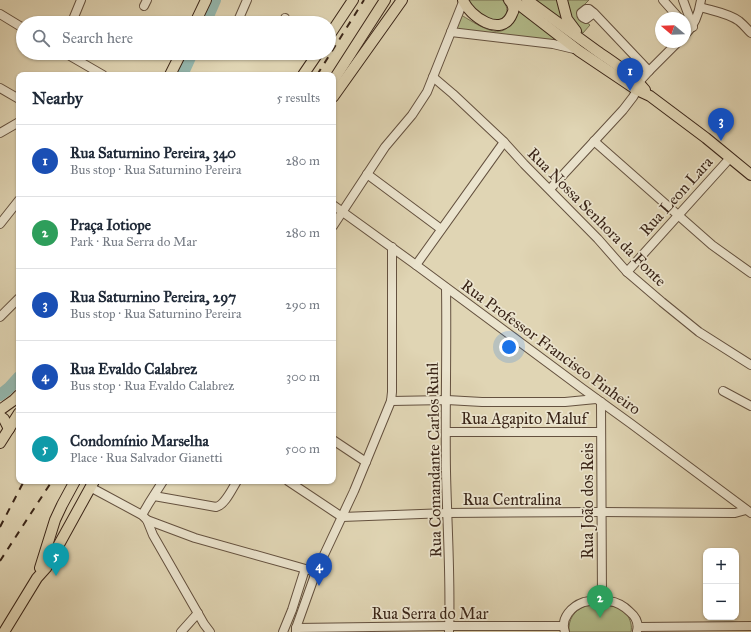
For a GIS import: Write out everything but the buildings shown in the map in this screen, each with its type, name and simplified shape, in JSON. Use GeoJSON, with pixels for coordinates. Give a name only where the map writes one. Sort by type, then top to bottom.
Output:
{"type":"FeatureCollection","features":[{"type":"Feature","properties":{"kind":"main road"},"geometry":{"type":"LineString","coordinates":[[198,16],[206,0]]}},
{"type":"Feature","properties":{"kind":"main road"},"geometry":{"type":"LineString","coordinates":[[336,26],[353,0]]}},
{"type":"Feature","properties":{"kind":"main road"},"geometry":{"type":"LineString","coordinates":[[336,76],[385,0]]}},
{"type":"Feature","properties":{"kind":"main road"},"geometry":{"type":"LineString","coordinates":[[336,93],[402,0]]}},
{"type":"Feature","properties":{"kind":"main road"},"geometry":{"type":"LineString","coordinates":[[463,1],[468,10],[481,20],[489,24],[499,25],[505,23],[512,16],[514,7],[509,0]]}},
{"type":"Feature","properties":{"kind":"main road"},"geometry":{"type":"LineString","coordinates":[[513,0],[579,51],[638,86]]}},
{"type":"Feature","properties":{"kind":"main road"},"geometry":{"type":"LineString","coordinates":[[526,0],[585,41],[650,96],[706,138],[751,175]]}},
{"type":"Feature","properties":{"kind":"main road"},"geometry":{"type":"LineString","coordinates":[[562,0],[567,19],[585,41]]}},
{"type":"Feature","properties":{"kind":"main road"},"geometry":{"type":"LineString","coordinates":[[172,72],[178,60]]}},
{"type":"Feature","properties":{"kind":"main road"},"geometry":{"type":"LineString","coordinates":[[305,72],[313,60]]}},
{"type":"Feature","properties":{"kind":"main road"},"geometry":{"type":"LineString","coordinates":[[0,410],[16,398]]}},
{"type":"Feature","properties":{"kind":"main road"},"geometry":{"type":"LineString","coordinates":[[0,416],[4,419],[9,429]]}},
{"type":"Feature","properties":{"kind":"main road"},"geometry":{"type":"LineString","coordinates":[[0,443],[16,418]]}},
{"type":"Feature","properties":{"kind":"main road"},"geometry":{"type":"LineString","coordinates":[[37,578],[56,520],[73,484]]}},
{"type":"Feature","properties":{"kind":"main road"},"geometry":{"type":"LineString","coordinates":[[4,632],[37,578],[46,568],[88,484]]}},
{"type":"Feature","properties":{"kind":"street"},"geometry":{"type":"LineString","coordinates":[[74,16],[81,0]]}},
{"type":"Feature","properties":{"kind":"street"},"geometry":{"type":"LineString","coordinates":[[240,16],[247,0]]}},
{"type":"Feature","properties":{"kind":"street"},"geometry":{"type":"LineString","coordinates":[[663,0],[674,12]]}},
{"type":"Feature","properties":{"kind":"street"},"geometry":{"type":"LineString","coordinates":[[684,0],[686,12]]}},
{"type":"Feature","properties":{"kind":"street"},"geometry":{"type":"LineString","coordinates":[[336,221],[385,148],[412,115],[427,92],[463,1]]}},
{"type":"Feature","properties":{"kind":"street"},"geometry":{"type":"LineString","coordinates":[[691,26],[696,21],[700,4],[733,18],[740,22],[751,33]]}},
{"type":"Feature","properties":{"kind":"street"},"geometry":{"type":"LineString","coordinates":[[594,13],[649,71]]}},
{"type":"Feature","properties":{"kind":"street"},"geometry":{"type":"LineString","coordinates":[[0,14],[16,24]]}},
{"type":"Feature","properties":{"kind":"street"},"geometry":{"type":"LineString","coordinates":[[451,32],[553,44],[579,51]]}},
{"type":"Feature","properties":{"kind":"street"},"geometry":{"type":"LineString","coordinates":[[550,189],[623,110],[649,71],[672,48]]}},
{"type":"Feature","properties":{"kind":"street"},"geometry":{"type":"LineString","coordinates":[[77,60],[98,72]]}},
{"type":"Feature","properties":{"kind":"street","name":"Rua Nossa Senhora da Fonte"},"geometry":{"type":"LineString","coordinates":[[433,78],[453,94],[504,142],[598,239],[627,272],[699,332],[751,365]]}},
{"type":"Feature","properties":{"kind":"street"},"geometry":{"type":"LineString","coordinates":[[0,88],[16,97]]}},
{"type":"Feature","properties":{"kind":"street"},"geometry":{"type":"LineString","coordinates":[[0,133],[16,124]]}},
{"type":"Feature","properties":{"kind":"street"},"geometry":{"type":"LineString","coordinates":[[594,141],[712,245],[751,273]]}},
{"type":"Feature","properties":{"kind":"street"},"geometry":{"type":"LineString","coordinates":[[416,265],[504,142]]}},
{"type":"Feature","properties":{"kind":"street","name":"Rua Leon Lara"},"geometry":{"type":"LineString","coordinates":[[627,272],[730,158]]}},
{"type":"Feature","properties":{"kind":"street"},"geometry":{"type":"LineString","coordinates":[[367,174],[441,230]]}},
{"type":"Feature","properties":{"kind":"street"},"geometry":{"type":"LineString","coordinates":[[0,224],[16,204]]}},
{"type":"Feature","properties":{"kind":"street","name":"Rua Professor Francisco Pinheiro"},"geometry":{"type":"LineString","coordinates":[[336,207],[392,247],[748,511]]}},
{"type":"Feature","properties":{"kind":"street"},"geometry":{"type":"LineString","coordinates":[[296,630],[316,572],[342,517],[391,401],[392,247]]}},
{"type":"Feature","properties":{"kind":"street","name":"Rua Comandante Carlos Ruhl"},"geometry":{"type":"LineString","coordinates":[[446,288],[449,629]]}},
{"type":"Feature","properties":{"kind":"street"},"geometry":{"type":"LineString","coordinates":[[0,316],[16,301]]}},
{"type":"Feature","properties":{"kind":"street"},"geometry":{"type":"LineString","coordinates":[[723,391],[751,406]]}},
{"type":"Feature","properties":{"kind":"street"},"geometry":{"type":"LineString","coordinates":[[391,401],[446,400],[482,402],[565,402],[599,400]]}},
{"type":"Feature","properties":{"kind":"street","name":"Rua João dos Reis"},"geometry":{"type":"LineString","coordinates":[[599,400],[601,432],[602,600]]}},
{"type":"Feature","properties":{"kind":"street","name":"Rua Agapito Maluf"},"geometry":{"type":"LineString","coordinates":[[447,432],[601,432]]}},
{"type":"Feature","properties":{"kind":"street"},"geometry":{"type":"LineString","coordinates":[[336,442],[366,462]]}},
{"type":"Feature","properties":{"kind":"street"},"geometry":{"type":"LineString","coordinates":[[91,484],[145,518],[201,540],[316,572]]}},
{"type":"Feature","properties":{"kind":"street"},"geometry":{"type":"LineString","coordinates":[[161,484],[154,496],[145,518],[153,535],[210,632]]}},
{"type":"Feature","properties":{"kind":"street"},"geometry":{"type":"LineString","coordinates":[[154,496],[220,506],[235,484]]}},
{"type":"Feature","properties":{"kind":"street"},"geometry":{"type":"LineString","coordinates":[[292,484],[342,517]]}},
{"type":"Feature","properties":{"kind":"street","name":"Rua Centralina"},"geometry":{"type":"LineString","coordinates":[[342,517],[447,513],[735,513],[748,511]]}},
{"type":"Feature","properties":{"kind":"street"},"geometry":{"type":"LineString","coordinates":[[283,632],[292,610],[305,568]]}},
{"type":"Feature","properties":{"kind":"street","name":"Rua Serra do Mar"},"geometry":{"type":"LineString","coordinates":[[296,630],[564,629],[564,619],[571,610],[584,602],[602,600],[619,603],[627,608],[634,615],[637,621],[637,630],[751,626]]}},
{"type":"Feature","properties":{"kind":"street"},"geometry":{"type":"LineString","coordinates":[[182,632],[198,613]]}},
{"type":"Feature","properties":{"kind":"green space"},"geometry":{"type":"Polygon","coordinates":[[[468,0],[502,0],[505,3],[507,11],[505,18],[498,22],[494,22],[475,11],[468,0]]]}},
{"type":"Feature","properties":{"kind":"green space"},"geometry":{"type":"Polygon","coordinates":[[[532,0],[558,0],[568,26],[532,0]]]}},
{"type":"Feature","properties":{"kind":"green space"},"geometry":{"type":"Polygon","coordinates":[[[566,0],[589,0],[577,12],[578,16],[590,25],[583,33],[574,22],[566,0]]]}},
{"type":"Feature","properties":{"kind":"green space"},"geometry":{"type":"Polygon","coordinates":[[[517,10],[563,43],[456,30],[461,15],[488,29],[494,31],[504,30],[514,21],[517,10]]]}},
{"type":"Feature","properties":{"kind":"green space"},"geometry":{"type":"Polygon","coordinates":[[[607,605],[620,609],[628,616],[631,624],[631,632],[569,632],[572,616],[585,606],[607,605]]]}},
{"type":"Feature","properties":{"kind":"waterway"},"geometry":{"type":"LineString","coordinates":[[208,16],[215,0]]}},
{"type":"Feature","properties":{"kind":"waterway"},"geometry":{"type":"LineString","coordinates":[[183,72],[189,60]]}},
{"type":"Feature","properties":{"kind":"waterway"},"geometry":{"type":"LineString","coordinates":[[0,395],[16,380]]}},
{"type":"Feature","properties":{"kind":"railway"},"geometry":{"type":"LineString","coordinates":[[336,45],[364,0]]}},
{"type":"Feature","properties":{"kind":"railway"},"geometry":{"type":"LineString","coordinates":[[319,72],[326,60]]}},
{"type":"Feature","properties":{"kind":"railway"},"geometry":{"type":"LineString","coordinates":[[0,527],[22,484]]}},
{"type":"Feature","properties":{"kind":"railway"},"geometry":{"type":"LineString","coordinates":[[0,561],[50,484]]}},
{"type":"Feature","properties":{"kind":"place","name":"Rua Saturnino Pereira, 340"},"geometry":{"type":"Point","coordinates":[630,91]}},
{"type":"Feature","properties":{"kind":"place","name":"Rua Saturnino Pereira, 297"},"geometry":{"type":"Point","coordinates":[721,141]}},
{"type":"Feature","properties":{"kind":"place","name":"Condomínio Marselha"},"geometry":{"type":"Point","coordinates":[56,576]}},
{"type":"Feature","properties":{"kind":"place","name":"Rua Evaldo Calabrez"},"geometry":{"type":"Point","coordinates":[319,586]}},
{"type":"Feature","properties":{"kind":"place","name":"Praça Iotiope"},"geometry":{"type":"Point","coordinates":[600,618]}}]}
